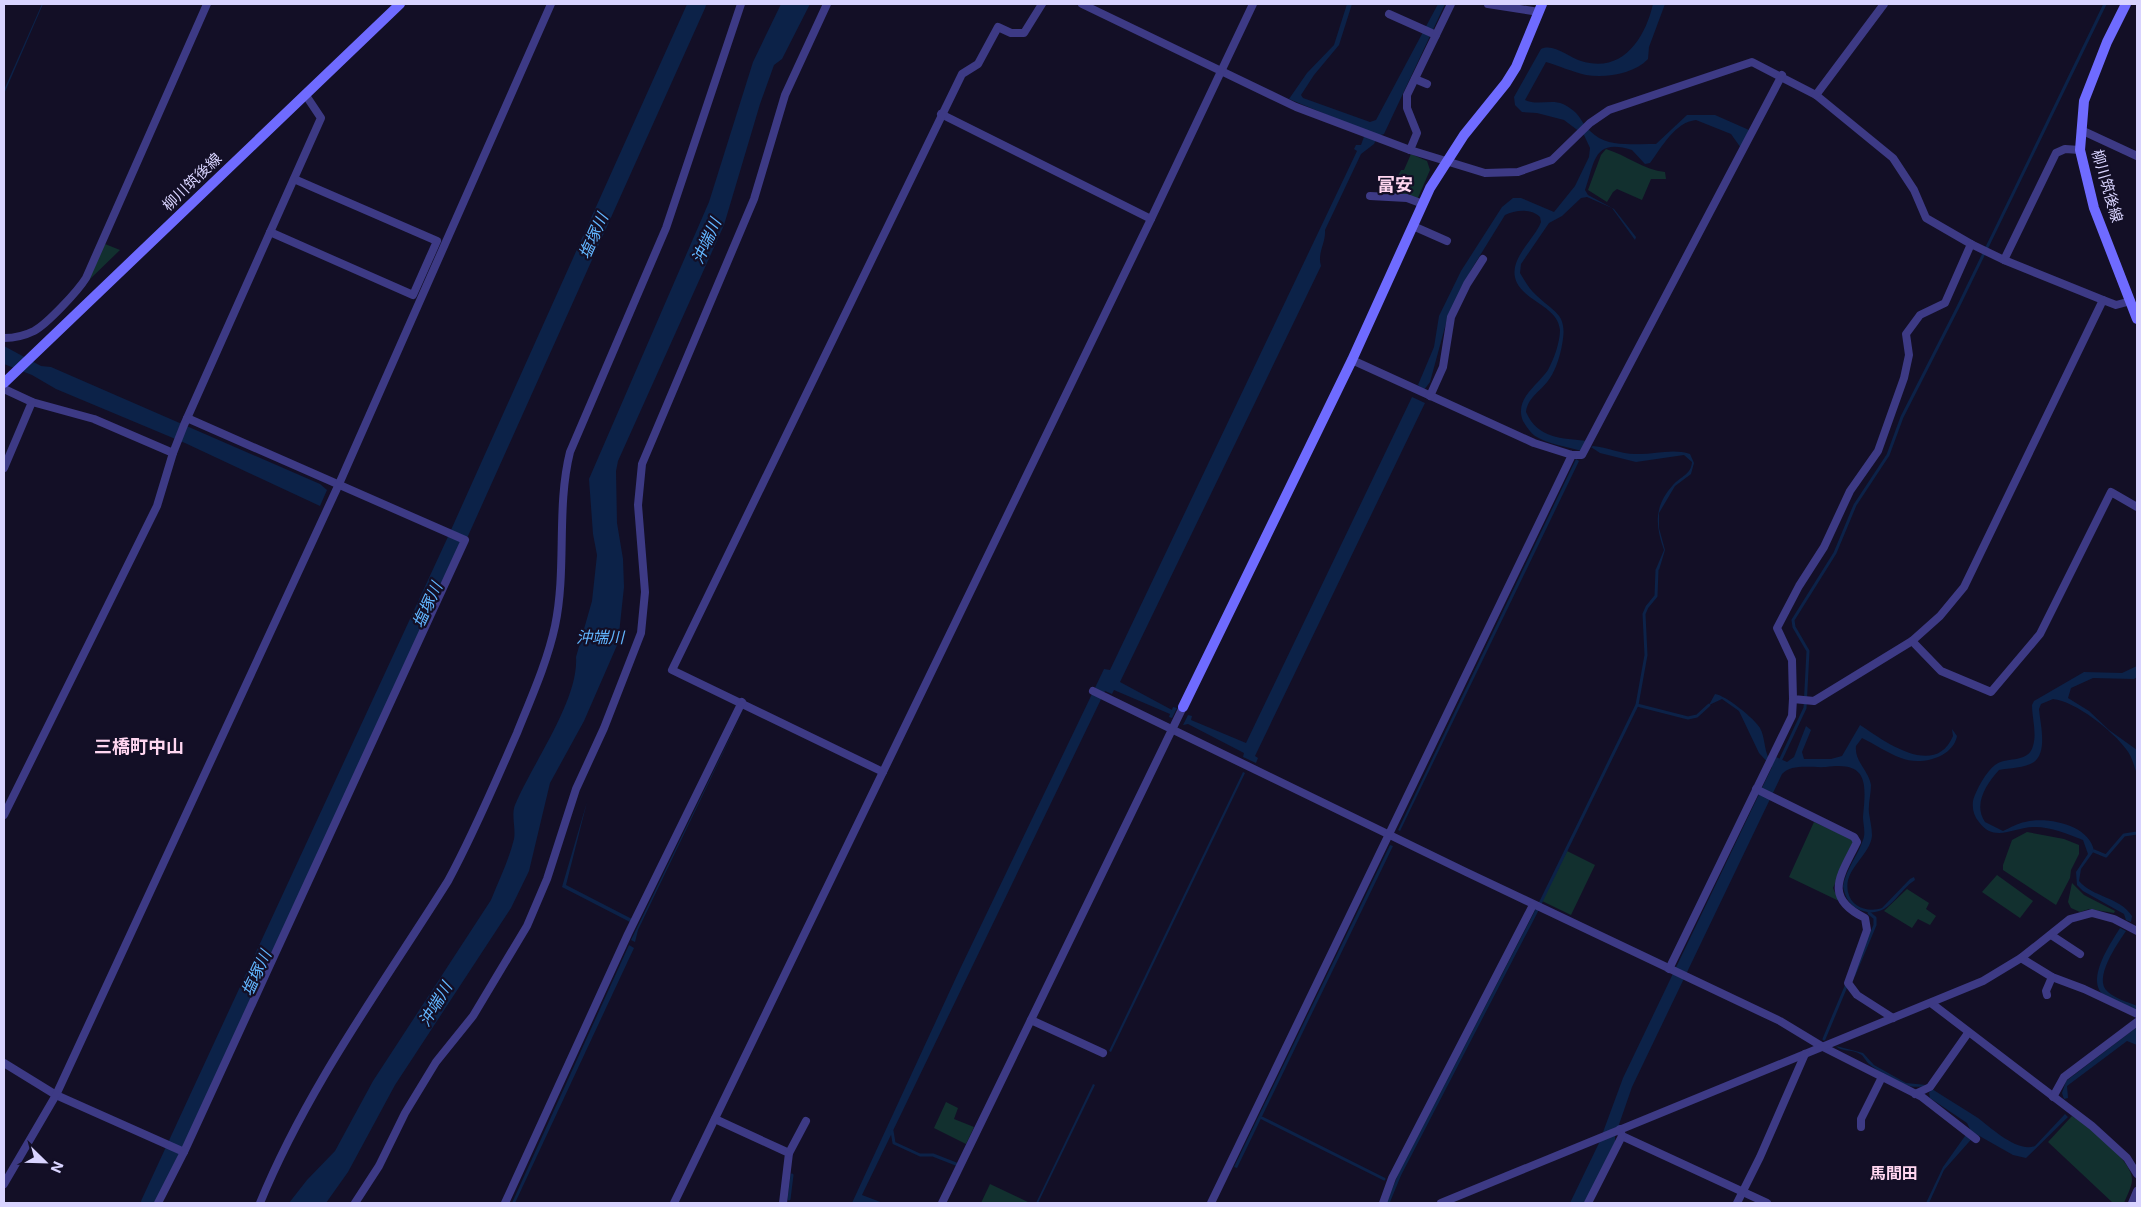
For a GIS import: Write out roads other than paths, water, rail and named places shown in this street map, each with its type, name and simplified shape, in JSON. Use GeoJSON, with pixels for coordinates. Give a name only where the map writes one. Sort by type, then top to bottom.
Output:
{"type":"FeatureCollection","features":[{"type":"Feature","properties":{"kind":"main road","name":"柳川筑後線"},"geometry":{"type":"LineString","coordinates":[[4,383],[400,4]]}},
{"type":"Feature","properties":{"kind":"main road","name":"柳川筑後線"},"geometry":{"type":"LineString","coordinates":[[2126,4],[2107,42],[2084,101],[2080,150],[2094,208],[2137,319]]}},
{"type":"Feature","properties":{"kind":"main road"},"geometry":{"type":"LineString","coordinates":[[1184,707],[1352,360],[1423,204],[1446,162],[1511,75],[1540,8]]}},
{"type":"Feature","properties":{"kind":"street"},"geometry":{"type":"LineString","coordinates":[[4,338],[18,337],[36,330],[80,288],[207,4]]}},
{"type":"Feature","properties":{"kind":"street"},"geometry":{"type":"LineString","coordinates":[[4,1184],[56,1095],[339,484],[551,4]]}},
{"type":"Feature","properties":{"kind":"street"},"geometry":{"type":"LineString","coordinates":[[260,1203],[283,1152],[314,1094],[433,904],[466,847],[481,818],[537,685],[555,625],[564,488],[570,452],[666,228],[741,4]]}},
{"type":"Feature","properties":{"kind":"street"},"geometry":{"type":"LineString","coordinates":[[355,1203],[378,1166],[405,1113],[436,1062],[472,1016],[527,926],[547,879],[576,788],[604,728],[641,633],[645,592],[638,505],[642,464],[754,199],[785,95],[827,4]]}},
{"type":"Feature","properties":{"kind":"street"},"geometry":{"type":"LineString","coordinates":[[883,772],[742,702],[672,670],[962,74],[978,64],[998,27],[1011,33],[1024,33],[1042,4]]}},
{"type":"Feature","properties":{"kind":"street"},"geometry":{"type":"LineString","coordinates":[[1083,4],[1296,107],[1410,150],[1485,173],[1518,172],[1552,160],[1576,135],[1609,110],[1752,62],[1782,75],[1816,95],[1892,158],[1914,190],[1926,218],[1971,244],[2004,260],[2116,305],[2131,301]]}},
{"type":"Feature","properties":{"kind":"street"},"geometry":{"type":"LineString","coordinates":[[674,1203],[1151,220],[1253,4]]}},
{"type":"Feature","properties":{"kind":"street"},"geometry":{"type":"LineString","coordinates":[[1410,150],[1417,133],[1407,108],[1407,95],[1451,4]]}},
{"type":"Feature","properties":{"kind":"street"},"geometry":{"type":"LineString","coordinates":[[1488,4],[1540,8]]}},
{"type":"Feature","properties":{"kind":"street"},"geometry":{"type":"LineString","coordinates":[[1816,95],[1884,4]]}},
{"type":"Feature","properties":{"kind":"street"},"geometry":{"type":"LineString","coordinates":[[1389,14],[1436,35]]}},
{"type":"Feature","properties":{"kind":"street"},"geometry":{"type":"LineString","coordinates":[[1352,360],[1534,443],[1572,455],[1582,455],[1782,75]]}},
{"type":"Feature","properties":{"kind":"street"},"geometry":{"type":"LineString","coordinates":[[1415,79],[1427,84]]}},
{"type":"Feature","properties":{"kind":"street"},"geometry":{"type":"LineString","coordinates":[[4,815],[157,506],[174,450],[186,421],[321,118],[305,94]]}},
{"type":"Feature","properties":{"kind":"street"},"geometry":{"type":"LineString","coordinates":[[942,114],[1151,220]]}},
{"type":"Feature","properties":{"kind":"street"},"geometry":{"type":"LineString","coordinates":[[2081,130],[2137,156]]}},
{"type":"Feature","properties":{"kind":"street"},"geometry":{"type":"LineString","coordinates":[[2004,260],[2056,153],[2065,149],[2080,150]]}},
{"type":"Feature","properties":{"kind":"street"},"geometry":{"type":"LineString","coordinates":[[270,232],[413,295],[437,241],[294,180]]}},
{"type":"Feature","properties":{"kind":"street"},"geometry":{"type":"LineString","coordinates":[[1370,196],[1407,198],[1423,204]]}},
{"type":"Feature","properties":{"kind":"street"},"geometry":{"type":"LineString","coordinates":[[1413,226],[1447,241]]}},
{"type":"Feature","properties":{"kind":"street"},"geometry":{"type":"LineString","coordinates":[[1669,969],[1792,716],[1792,660],[1777,628],[1799,586],[1824,547],[1850,491],[1878,451],[1904,378],[1909,355],[1906,334],[1920,315],[1945,303],[1971,244]]}},
{"type":"Feature","properties":{"kind":"street"},"geometry":{"type":"LineString","coordinates":[[1428,396],[1443,367],[1452,317],[1467,284],[1483,259]]}},
{"type":"Feature","properties":{"kind":"street"},"geometry":{"type":"LineString","coordinates":[[1792,699],[1814,701],[1912,641],[1940,616],[1964,587],[2103,300]]}},
{"type":"Feature","properties":{"kind":"street"},"geometry":{"type":"LineString","coordinates":[[4,389],[32,402],[94,418],[174,450]]}},
{"type":"Feature","properties":{"kind":"street"},"geometry":{"type":"LineString","coordinates":[[4,468],[32,402]]}},
{"type":"Feature","properties":{"kind":"street"},"geometry":{"type":"LineString","coordinates":[[158,1203],[184,1152],[465,540],[339,484],[186,421]]}},
{"type":"Feature","properties":{"kind":"street"},"geometry":{"type":"LineString","coordinates":[[1211,1203],[1572,455]]}},
{"type":"Feature","properties":{"kind":"street"},"geometry":{"type":"LineString","coordinates":[[1912,641],[1941,671],[1991,692],[2040,634],[2111,492],[2137,507]]}},
{"type":"Feature","properties":{"kind":"street"},"geometry":{"type":"LineString","coordinates":[[1093,691],[1174,726],[1389,835],[1780,1021],[1823,1047],[1915,1094],[1976,1139]]}},
{"type":"Feature","properties":{"kind":"street"},"geometry":{"type":"LineString","coordinates":[[505,1203],[628,934],[742,702]]}},
{"type":"Feature","properties":{"kind":"street"},"geometry":{"type":"LineString","coordinates":[[942,1203],[1184,707]]}},
{"type":"Feature","properties":{"kind":"street"},"geometry":{"type":"LineString","coordinates":[[1756,789],[1854,837],[1857,842],[1838,882],[1838,889],[1848,910],[1865,918],[1867,930],[1848,983],[1856,996],[1893,1018]]}},
{"type":"Feature","properties":{"kind":"street"},"geometry":{"type":"LineString","coordinates":[[1383,1203],[1392,1178],[1534,905]]}},
{"type":"Feature","properties":{"kind":"street"},"geometry":{"type":"LineString","coordinates":[[1441,1203],[1600,1138],[1620,1132],[1982,982],[2021,958],[2070,919],[2092,913],[2114,919],[2137,931]]}},
{"type":"Feature","properties":{"kind":"street"},"geometry":{"type":"LineString","coordinates":[[2050,935],[2080,954]]}},
{"type":"Feature","properties":{"kind":"street"},"geometry":{"type":"LineString","coordinates":[[2021,958],[2052,977],[2084,989],[2137,1014]]}},
{"type":"Feature","properties":{"kind":"street"},"geometry":{"type":"LineString","coordinates":[[2047,995],[2046,991],[2052,977]]}},
{"type":"Feature","properties":{"kind":"street"},"geometry":{"type":"LineString","coordinates":[[1931,1003],[2092,1126],[2127,1158],[2137,1174]]}},
{"type":"Feature","properties":{"kind":"street"},"geometry":{"type":"LineString","coordinates":[[1031,1020],[1103,1053]]}},
{"type":"Feature","properties":{"kind":"street"},"geometry":{"type":"LineString","coordinates":[[2053,1097],[2064,1077],[2137,1022]]}},
{"type":"Feature","properties":{"kind":"street"},"geometry":{"type":"LineString","coordinates":[[1915,1094],[1930,1087],[1968,1032]]}},
{"type":"Feature","properties":{"kind":"street"},"geometry":{"type":"LineString","coordinates":[[1737,1203],[1760,1157],[1805,1054]]}},
{"type":"Feature","properties":{"kind":"street"},"geometry":{"type":"LineString","coordinates":[[4,1063],[56,1095],[184,1152]]}},
{"type":"Feature","properties":{"kind":"street"},"geometry":{"type":"LineString","coordinates":[[1861,1127],[1861,1119],[1882,1077]]}},
{"type":"Feature","properties":{"kind":"street"},"geometry":{"type":"LineString","coordinates":[[715,1118],[789,1153]]}},
{"type":"Feature","properties":{"kind":"street"},"geometry":{"type":"LineString","coordinates":[[783,1203],[789,1153],[806,1121]]}},
{"type":"Feature","properties":{"kind":"street"},"geometry":{"type":"LineString","coordinates":[[1620,1132],[1766,1203]]}},
{"type":"Feature","properties":{"kind":"street"},"geometry":{"type":"LineString","coordinates":[[1588,1203],[1620,1132]]}},
{"type":"Feature","properties":{"kind":"water"},"geometry":{"type":"Polygon","coordinates":[[[43,4],[4,94],[4,90],[43,4]]]}},
{"type":"Feature","properties":{"kind":"water","name":"沖端川"},"geometry":{"type":"Polygon","coordinates":[[[781,4],[810,4],[782,59],[774,65],[760,104],[724,225],[618,461],[616,471],[617,523],[623,559],[624,587],[618,643],[584,721],[550,783],[529,871],[511,908],[395,1085],[348,1172],[326,1203],[289,1203],[307,1180],[335,1151],[373,1081],[491,900],[504,870],[514,839],[513,813],[515,805],[553,732],[570,692],[575,674],[576,657],[592,601],[597,555],[593,534],[589,479],[709,202],[753,62],[781,4]]]}},
{"type":"Feature","properties":{"kind":"water"},"geometry":{"type":"Polygon","coordinates":[[[1347,4],[1352,4],[1339,45],[1314,75],[1301,95],[1303,98],[1370,122],[1376,120],[1438,4],[1445,4],[1384,134],[1378,136],[1374,144],[1361,154],[1325,230],[1320,257],[1321,266],[1120,682],[1172,710],[1173,707],[1177,708],[1172,718],[1169,717],[1170,714],[1114,690],[1112,694],[1105,691],[862,1195],[883,1203],[852,1203],[960,969],[1104,669],[1110,670],[1357,151],[1354,149],[1356,145],[1361,145],[1366,131],[1289,99],[1307,73],[1334,45],[1347,4]]]}},
{"type":"Feature","properties":{"kind":"water"},"geometry":{"type":"Polygon","coordinates":[[[1653,4],[1665,4],[1649,47],[1648,59],[1642,64],[1619,74],[1594,76],[1581,74],[1546,62],[1525,100],[1563,104],[1577,114],[1586,127],[1597,137],[1613,143],[1656,144],[1687,115],[1715,115],[1749,130],[1741,148],[1731,134],[1696,120],[1688,122],[1675,130],[1650,163],[1645,164],[1632,150],[1610,147],[1603,150],[1594,162],[1585,190],[1588,195],[1614,209],[1636,237],[1635,240],[1612,208],[1587,197],[1581,198],[1562,216],[1549,223],[1521,264],[1520,273],[1527,285],[1555,311],[1562,321],[1563,327],[1558,362],[1547,383],[1529,402],[1526,412],[1537,427],[1551,436],[1588,441],[1582,451],[1535,436],[1523,421],[1521,413],[1524,399],[1550,366],[1560,335],[1558,322],[1554,316],[1522,290],[1517,283],[1515,275],[1515,266],[1518,259],[1541,222],[1540,217],[1532,212],[1518,211],[1505,215],[1471,270],[1448,316],[1430,382],[1424,390],[1418,385],[1434,347],[1439,316],[1461,271],[1502,207],[1513,198],[1521,198],[1554,212],[1575,186],[1589,157],[1590,148],[1584,135],[1564,120],[1537,113],[1522,112],[1515,105],[1514,97],[1541,49],[1556,49],[1581,61],[1596,64],[1620,58],[1638,41],[1653,4]]]}},
{"type":"Feature","properties":{"kind":"water"},"geometry":{"type":"Polygon","coordinates":[[[4,346],[41,366],[51,367],[320,484],[327,490],[320,506],[185,443],[56,389],[32,375],[4,364],[4,346]]]}},
{"type":"Feature","properties":{"kind":"water"},"geometry":{"type":"Polygon","coordinates":[[[1412,397],[1425,403],[1255,756],[1258,758],[1256,763],[1243,757],[1244,753],[1188,724],[1183,725],[1188,715],[1192,716],[1191,720],[1246,743],[1412,397]]]}},
{"type":"Feature","properties":{"kind":"water"},"geometry":{"type":"Polygon","coordinates":[[[1591,447],[1630,454],[1683,452],[1690,454],[1694,463],[1691,474],[1675,486],[1659,513],[1659,528],[1665,550],[1659,570],[1656,569],[1664,550],[1658,524],[1659,508],[1662,500],[1676,482],[1688,473],[1692,462],[1684,455],[1636,462],[1600,453],[1591,447]]]}},
{"type":"Feature","properties":{"kind":"water"},"geometry":{"type":"Polygon","coordinates":[[[1576,459],[1579,461],[1400,831],[1398,830],[1576,459]]]}},
{"type":"Feature","properties":{"kind":"water"},"geometry":{"type":"Polygon","coordinates":[[[2137,666],[2137,677],[2134,679],[2093,678],[2071,688],[2068,698],[2089,711],[2109,730],[2137,750],[2137,774],[2128,752],[2112,734],[2093,718],[2072,705],[2053,699],[2041,704],[2039,709],[2042,744],[2038,757],[2034,762],[2026,766],[1999,770],[1986,788],[1980,809],[1985,822],[2003,831],[2017,824],[2044,820],[2066,824],[2085,835],[2091,842],[2094,851],[2081,869],[2079,881],[2091,891],[2127,910],[2132,916],[2131,922],[2126,920],[2124,914],[2083,891],[2077,885],[2076,872],[2088,854],[2083,840],[2059,831],[2041,827],[2028,827],[1998,833],[1992,832],[1977,820],[1973,801],[1988,772],[1995,765],[2000,762],[2022,758],[2030,752],[2035,736],[2032,705],[2034,701],[2084,672],[2122,673],[2137,666]]]}},
{"type":"Feature","properties":{"kind":"water"},"geometry":{"type":"Polygon","coordinates":[[[1715,694],[1720,695],[1746,713],[1757,724],[1762,732],[1769,759],[1776,757],[1787,762],[1794,757],[1806,726],[1811,730],[1802,752],[1804,759],[1831,759],[1842,756],[1860,725],[1895,747],[1922,756],[1934,755],[1945,749],[1953,736],[1952,729],[1957,736],[1954,744],[1943,755],[1917,761],[1891,754],[1862,738],[1856,746],[1857,756],[1868,775],[1871,785],[1869,810],[1872,836],[1867,850],[1849,876],[1848,892],[1850,897],[1861,908],[1871,910],[1882,908],[1910,879],[1914,877],[1915,880],[1891,903],[1878,912],[1860,910],[1853,906],[1846,897],[1843,886],[1864,837],[1865,794],[1862,777],[1857,771],[1840,766],[1797,767],[1791,768],[1782,774],[1632,1087],[1615,1136],[1615,1142],[1585,1203],[1570,1203],[1599,1143],[1623,1078],[1772,767],[1759,753],[1739,711],[1722,699],[1709,705],[1715,694]]]}},
{"type":"Feature","properties":{"kind":"water"},"geometry":{"type":"Polygon","coordinates":[[[748,701],[638,930],[635,942],[631,940],[748,701]]]}},
{"type":"Feature","properties":{"kind":"water"},"geometry":{"type":"Polygon","coordinates":[[[1243,772],[1245,773],[1111,1052],[1109,1051],[1243,772]]]}},
{"type":"Feature","properties":{"kind":"water"},"geometry":{"type":"Polygon","coordinates":[[[587,802],[566,885],[632,919],[630,922],[562,887],[587,802]]]}},
{"type":"Feature","properties":{"kind":"water"},"geometry":{"type":"Polygon","coordinates":[[[1390,845],[1393,846],[1237,1168],[1234,1167],[1390,845]]]}},
{"type":"Feature","properties":{"kind":"water"},"geometry":{"type":"Polygon","coordinates":[[[2120,928],[2126,931],[2108,961],[2103,979],[2104,986],[2115,997],[2137,1006],[2137,1011],[2105,996],[2099,989],[2097,981],[2101,962],[2120,928]]]}},
{"type":"Feature","properties":{"kind":"water"},"geometry":{"type":"Polygon","coordinates":[[[629,945],[634,948],[515,1203],[512,1203],[629,945]]]}},
{"type":"Feature","properties":{"kind":"water"},"geometry":{"type":"Polygon","coordinates":[[[2137,1027],[2137,1045],[2127,1041],[2067,1086],[2068,1098],[2064,1099],[2062,1093],[2066,1081],[2137,1027]]]}},
{"type":"Feature","properties":{"kind":"water"},"geometry":{"type":"Polygon","coordinates":[[[1836,1046],[1863,1053],[1874,1065],[1906,1083],[1926,1085],[1919,1087],[1911,1086],[1895,1081],[1873,1067],[1860,1054],[1840,1049],[1836,1046]]]}},
{"type":"Feature","properties":{"kind":"water"},"geometry":{"type":"Polygon","coordinates":[[[1093,1084],[1095,1085],[1038,1203],[1036,1203],[1093,1084]]]}},
{"type":"Feature","properties":{"kind":"water"},"geometry":{"type":"Polygon","coordinates":[[[1932,1089],[1978,1118],[1997,1133],[2021,1146],[2035,1146],[2065,1114],[2068,1117],[2026,1158],[2013,1155],[1976,1134],[1944,1170],[1929,1203],[1926,1203],[1943,1167],[1970,1129],[1967,1123],[1930,1098],[1929,1093],[1932,1089]]]}},
{"type":"Feature","properties":{"kind":"waterway","name":"塩塚川"},"geometry":{"type":"LineString","coordinates":[[150,1203],[455,543],[697,4]]}},
{"type":"Feature","properties":{"kind":"waterway"},"geometry":{"type":"LineString","coordinates":[[1780,761],[1805,708],[1808,651],[1794,627],[1793,620],[1835,553],[1855,505],[1888,455],[1902,417],[1958,307],[2105,4]]}},
{"type":"Feature","properties":{"kind":"waterway"},"geometry":{"type":"LineString","coordinates":[[1388,1203],[1400,1174],[1535,914],[1637,705],[1646,655],[1644,614],[1656,596],[1657,570]]}},
{"type":"Feature","properties":{"kind":"waterway"},"geometry":{"type":"LineString","coordinates":[[1637,705],[1688,718],[1697,716],[1709,705]]}},
{"type":"Feature","properties":{"kind":"waterway"},"geometry":{"type":"LineString","coordinates":[[2094,851],[2106,856],[2124,835],[2137,833]]}},
{"type":"Feature","properties":{"kind":"waterway"},"geometry":{"type":"LineString","coordinates":[[1854,975],[1875,925],[1875,918],[1869,913]]}},
{"type":"Feature","properties":{"kind":"waterway"},"geometry":{"type":"LineString","coordinates":[[1824,1039],[1847,984]]}},
{"type":"Feature","properties":{"kind":"waterway"},"geometry":{"type":"LineString","coordinates":[[1262,1118],[1384,1179]]}},
{"type":"Feature","properties":{"kind":"waterway"},"geometry":{"type":"LineString","coordinates":[[892,1131],[894,1143],[920,1155],[933,1155],[956,1164]]}},
{"type":"Feature","properties":{"kind":"waterway"},"geometry":{"type":"LineString","coordinates":[[789,1199],[792,1175]]}},
{"type":"Feature","properties":{"kind":"district","name":"富安"},"geometry":{"type":"Point","coordinates":[1395,185]}},
{"type":"Feature","properties":{"kind":"district","name":"三橋町中山"},"geometry":{"type":"Point","coordinates":[139,747]}},
{"type":"Feature","properties":{"kind":"district","name":"馬間田"},"geometry":{"type":"Point","coordinates":[1894,1173]}}]}
